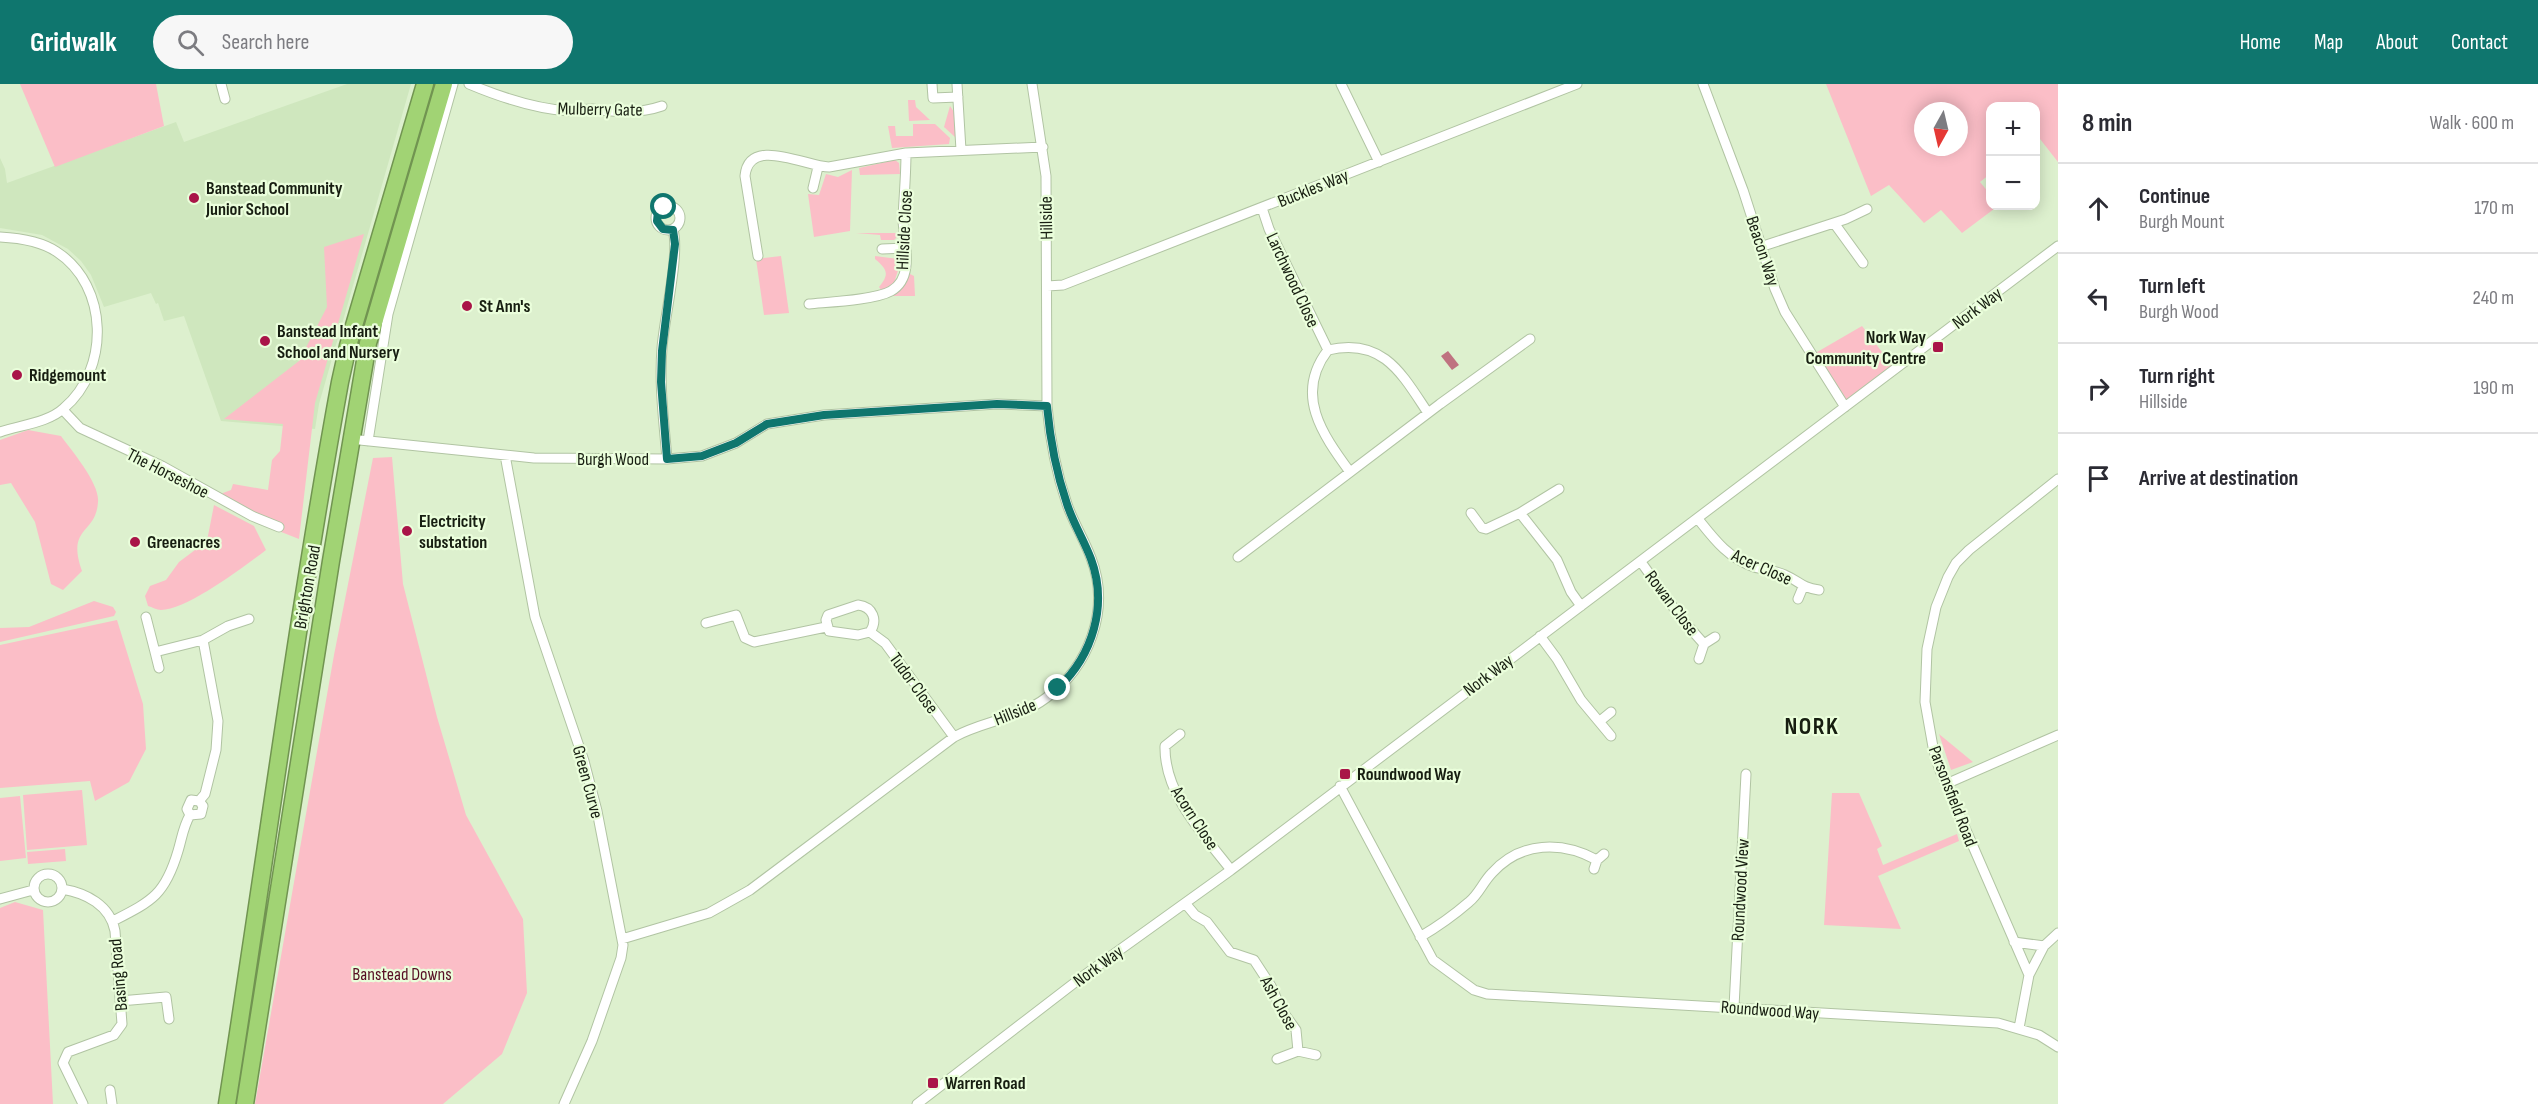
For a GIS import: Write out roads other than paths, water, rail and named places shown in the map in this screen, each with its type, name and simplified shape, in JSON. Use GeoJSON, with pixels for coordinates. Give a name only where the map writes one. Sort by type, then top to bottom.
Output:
{"type":"FeatureCollection","features":[{"type":"Feature","properties":{"kind":"highway","name":"Brighton Road"},"geometry":{"type":"LineString","coordinates":[[227,1104],[264,870],[301,609],[340,382],[348,346],[425,84]]}},
{"type":"Feature","properties":{"kind":"highway","name":"Brighton Road"},"geometry":{"type":"LineString","coordinates":[[245,1104],[350,439],[368,343],[444,84]]}},
{"type":"Feature","properties":{"kind":"street"},"geometry":{"type":"LineString","coordinates":[[221,84],[225,99]]}},
{"type":"Feature","properties":{"kind":"street"},"geometry":{"type":"LineString","coordinates":[[369,441],[388,314],[453,84]]}},
{"type":"Feature","properties":{"kind":"street","name":"Mulberry Gate"},"geometry":{"type":"LineString","coordinates":[[469,84],[500,96],[570,111],[589,109],[614,112],[647,111],[662,106]]}},
{"type":"Feature","properties":{"kind":"street"},"geometry":{"type":"LineString","coordinates":[[932,84],[933,98],[958,97]]}},
{"type":"Feature","properties":{"kind":"street"},"geometry":{"type":"LineString","coordinates":[[957,84],[962,150]]}},
{"type":"Feature","properties":{"kind":"street","name":"Hillside"},"geometry":{"type":"LineString","coordinates":[[622,939],[709,913],[750,890],[954,737],[972,727],[1023,712],[1044,699],[1070,677],[1094,633],[1098,598],[1096,577],[1092,559],[1074,523],[1059,477],[1047,406],[1046,176],[1032,84]]}},
{"type":"Feature","properties":{"kind":"street"},"geometry":{"type":"LineString","coordinates":[[1341,84],[1378,162]]}},
{"type":"Feature","properties":{"kind":"street","name":"Buckles Way"},"geometry":{"type":"LineString","coordinates":[[1047,286],[1063,285],[1577,84]]}},
{"type":"Feature","properties":{"kind":"street","name":"Beacon Way"},"geometry":{"type":"LineString","coordinates":[[1703,84],[1743,189],[1767,271],[1785,312],[1845,407]]}},
{"type":"Feature","properties":{"kind":"street"},"geometry":{"type":"LineString","coordinates":[[758,256],[745,176],[749,163],[757,158],[772,154],[797,159],[818,167],[906,153],[1043,147]]}},
{"type":"Feature","properties":{"kind":"street","name":"Hillside Close"},"geometry":{"type":"LineString","coordinates":[[809,304],[878,295],[892,290],[901,282],[906,248],[903,221],[906,153]]}},
{"type":"Feature","properties":{"kind":"street"},"geometry":{"type":"LineString","coordinates":[[813,188],[818,167]]}},
{"type":"Feature","properties":{"kind":"street","name":"Larchwood Close"},"geometry":{"type":"LineString","coordinates":[[1262,208],[1269,229],[1328,350]]}},
{"type":"Feature","properties":{"kind":"street"},"geometry":{"type":"LineString","coordinates":[[1760,247],[1834,223],[1867,209]]}},
{"type":"Feature","properties":{"kind":"street"},"geometry":{"type":"LineString","coordinates":[[1834,223],[1863,263]]}},
{"type":"Feature","properties":{"kind":"street"},"geometry":{"type":"LineString","coordinates":[[667,459],[661,382],[662,351],[675,244],[673,230]]}},
{"type":"Feature","properties":{"kind":"street"},"geometry":{"type":"LineString","coordinates":[[0,237],[17,238],[56,250],[79,273],[90,291],[98,323],[94,359],[87,379],[63,410],[38,422],[0,432]]}},
{"type":"Feature","properties":{"kind":"street","name":"Nork Way"},"geometry":{"type":"LineString","coordinates":[[917,1104],[1082,977],[1231,870],[2058,246]]}},
{"type":"Feature","properties":{"kind":"street"},"geometry":{"type":"LineString","coordinates":[[882,249],[906,248]]}},
{"type":"Feature","properties":{"kind":"street"},"geometry":{"type":"LineString","coordinates":[[1238,557],[1530,339]]}},
{"type":"Feature","properties":{"kind":"street"},"geometry":{"type":"LineString","coordinates":[[1350,472],[1325,435],[1313,408],[1314,380],[1318,365],[1328,350],[1342,347],[1358,348],[1392,363],[1428,413]]}},
{"type":"Feature","properties":{"kind":"street","name":"Burgh Wood"},"geometry":{"type":"LineString","coordinates":[[350,439],[505,455],[581,460],[667,459],[702,456],[736,443],[767,424],[824,415],[997,404],[1047,406]]}},
{"type":"Feature","properties":{"kind":"street","name":"The Horseshoe"},"geometry":{"type":"LineString","coordinates":[[63,410],[80,428],[162,466],[252,516],[279,526]]}},
{"type":"Feature","properties":{"kind":"street","name":"Green Curve"},"geometry":{"type":"LineString","coordinates":[[505,455],[535,617],[584,761],[597,811],[622,939],[621,958],[592,1041],[564,1104]]}},
{"type":"Feature","properties":{"kind":"street","name":"Parsonsfield Road"},"geometry":{"type":"LineString","coordinates":[[2029,975],[1946,784],[1933,747],[1925,702],[1927,649],[1936,607],[1956,563],[2058,479]]}},
{"type":"Feature","properties":{"kind":"street"},"geometry":{"type":"LineString","coordinates":[[1471,513],[1482,528],[1486,528],[1520,513],[1559,489]]}},
{"type":"Feature","properties":{"kind":"street"},"geometry":{"type":"LineString","coordinates":[[1520,513],[1557,560],[1571,592],[1581,606]]}},
{"type":"Feature","properties":{"kind":"street","name":"Acer Close"},"geometry":{"type":"LineString","coordinates":[[1698,519],[1721,548],[1731,555],[1755,567],[1785,574],[1803,588],[1819,590]]}},
{"type":"Feature","properties":{"kind":"street","name":"Rowan Close"},"geometry":{"type":"LineString","coordinates":[[1641,562],[1681,618],[1704,644]]}},
{"type":"Feature","properties":{"kind":"street","name":"Acer Close"},"geometry":{"type":"LineString","coordinates":[[1798,599],[1803,588]]}},
{"type":"Feature","properties":{"kind":"street"},"geometry":{"type":"LineString","coordinates":[[858,605],[872,612],[874,623],[870,633],[839,634],[829,631],[826,627],[826,620],[832,612],[858,605]]}},
{"type":"Feature","properties":{"kind":"street"},"geometry":{"type":"LineString","coordinates":[[706,623],[736,615],[745,638],[758,642],[826,627]]}},
{"type":"Feature","properties":{"kind":"street"},"geometry":{"type":"LineString","coordinates":[[146,617],[159,668]]}},
{"type":"Feature","properties":{"kind":"street"},"geometry":{"type":"LineString","coordinates":[[155,652],[203,640],[228,626],[249,619]]}},
{"type":"Feature","properties":{"kind":"street","name":"Tudor Close"},"geometry":{"type":"LineString","coordinates":[[870,633],[885,643],[954,737]]}},
{"type":"Feature","properties":{"kind":"street"},"geometry":{"type":"LineString","coordinates":[[1540,636],[1557,659],[1581,700],[1611,736]]}},
{"type":"Feature","properties":{"kind":"street","name":"Rowan Close"},"geometry":{"type":"LineString","coordinates":[[1699,659],[1704,644],[1715,637]]}},
{"type":"Feature","properties":{"kind":"street"},"geometry":{"type":"LineString","coordinates":[[113,921],[157,896],[169,875],[183,826],[190,815],[201,814],[203,806],[199,801],[205,794],[218,730],[203,640]]}},
{"type":"Feature","properties":{"kind":"street"},"geometry":{"type":"LineString","coordinates":[[1599,721],[1611,712]]}},
{"type":"Feature","properties":{"kind":"street","name":"Acorn Close"},"geometry":{"type":"LineString","coordinates":[[1180,734],[1165,746],[1165,756],[1173,784],[1192,819],[1231,870]]}},
{"type":"Feature","properties":{"kind":"street"},"geometry":{"type":"LineString","coordinates":[[1946,784],[2058,735]]}},
{"type":"Feature","properties":{"kind":"street","name":"Roundwood View"},"geometry":{"type":"LineString","coordinates":[[1734,1007],[1746,774]]}},
{"type":"Feature","properties":{"kind":"street","name":"Roundwood Way"},"geometry":{"type":"LineString","coordinates":[[1340,786],[1434,960],[1440,967],[1474,990],[1487,994],[1998,1023],[2039,1035],[2058,1047]]}},
{"type":"Feature","properties":{"kind":"street"},"geometry":{"type":"LineString","coordinates":[[1420,937],[1469,902],[1491,874],[1518,853],[1535,847],[1553,846],[1569,848],[1599,861]]}},
{"type":"Feature","properties":{"kind":"street"},"geometry":{"type":"LineString","coordinates":[[48,873],[57,877],[62,889],[58,898],[49,902],[40,899],[33,891],[36,879],[48,873]]}},
{"type":"Feature","properties":{"kind":"street","name":"Basing Road"},"geometry":{"type":"LineString","coordinates":[[62,889],[88,896],[108,912],[113,921],[122,1023],[114,1035],[68,1052],[64,1056],[65,1070],[83,1104]]}},
{"type":"Feature","properties":{"kind":"street"},"geometry":{"type":"LineString","coordinates":[[0,898],[33,891]]}},
{"type":"Feature","properties":{"kind":"street","name":"Ash Close"},"geometry":{"type":"LineString","coordinates":[[1185,903],[1195,915],[1207,922],[1230,952],[1254,960],[1272,986],[1281,1009],[1296,1030],[1298,1050],[1316,1055]]}},
{"type":"Feature","properties":{"kind":"street"},"geometry":{"type":"LineString","coordinates":[[2019,1028],[2029,975],[2044,946],[2058,933]]}},
{"type":"Feature","properties":{"kind":"street"},"geometry":{"type":"LineString","coordinates":[[2014,942],[2044,946]]}},
{"type":"Feature","properties":{"kind":"street"},"geometry":{"type":"LineString","coordinates":[[120,1001],[166,997],[169,1018]]}},
{"type":"Feature","properties":{"kind":"street"},"geometry":{"type":"LineString","coordinates":[[1277,1059],[1298,1050]]}},
{"type":"Feature","properties":{"kind":"street"},"geometry":{"type":"LineString","coordinates":[[110,1090],[112,1104]]}},
{"type":"Feature","properties":{"kind":"place","name":"Banstead Community Junior School"},"geometry":{"type":"Point","coordinates":[194,198]}},
{"type":"Feature","properties":{"kind":"place","name":"St Ann's"},"geometry":{"type":"Point","coordinates":[467,306]}},
{"type":"Feature","properties":{"kind":"place","name":"Banstead Infant School and Nursery"},"geometry":{"type":"Point","coordinates":[265,341]}},
{"type":"Feature","properties":{"kind":"place","name":"Nork Way Community Centre"},"geometry":{"type":"Point","coordinates":[1938,347]}},
{"type":"Feature","properties":{"kind":"place","name":"Ridgemount"},"geometry":{"type":"Point","coordinates":[17,375]}},
{"type":"Feature","properties":{"kind":"place","name":"Electricity substation"},"geometry":{"type":"Point","coordinates":[407,531]}},
{"type":"Feature","properties":{"kind":"place","name":"Greenacres"},"geometry":{"type":"Point","coordinates":[135,542]}},
{"type":"Feature","properties":{"kind":"place","name":"Roundwood Way"},"geometry":{"type":"Point","coordinates":[1345,774]}},
{"type":"Feature","properties":{"kind":"place","name":"Warren Road"},"geometry":{"type":"Point","coordinates":[933,1083]}},
{"type":"Feature","properties":{"kind":"district","name":"NORK"},"geometry":{"type":"Point","coordinates":[1812,726]}},
{"type":"Feature","properties":{"kind":"park label","name":"Banstead Downs"},"geometry":{"type":"Point","coordinates":[402,974]}}]}
